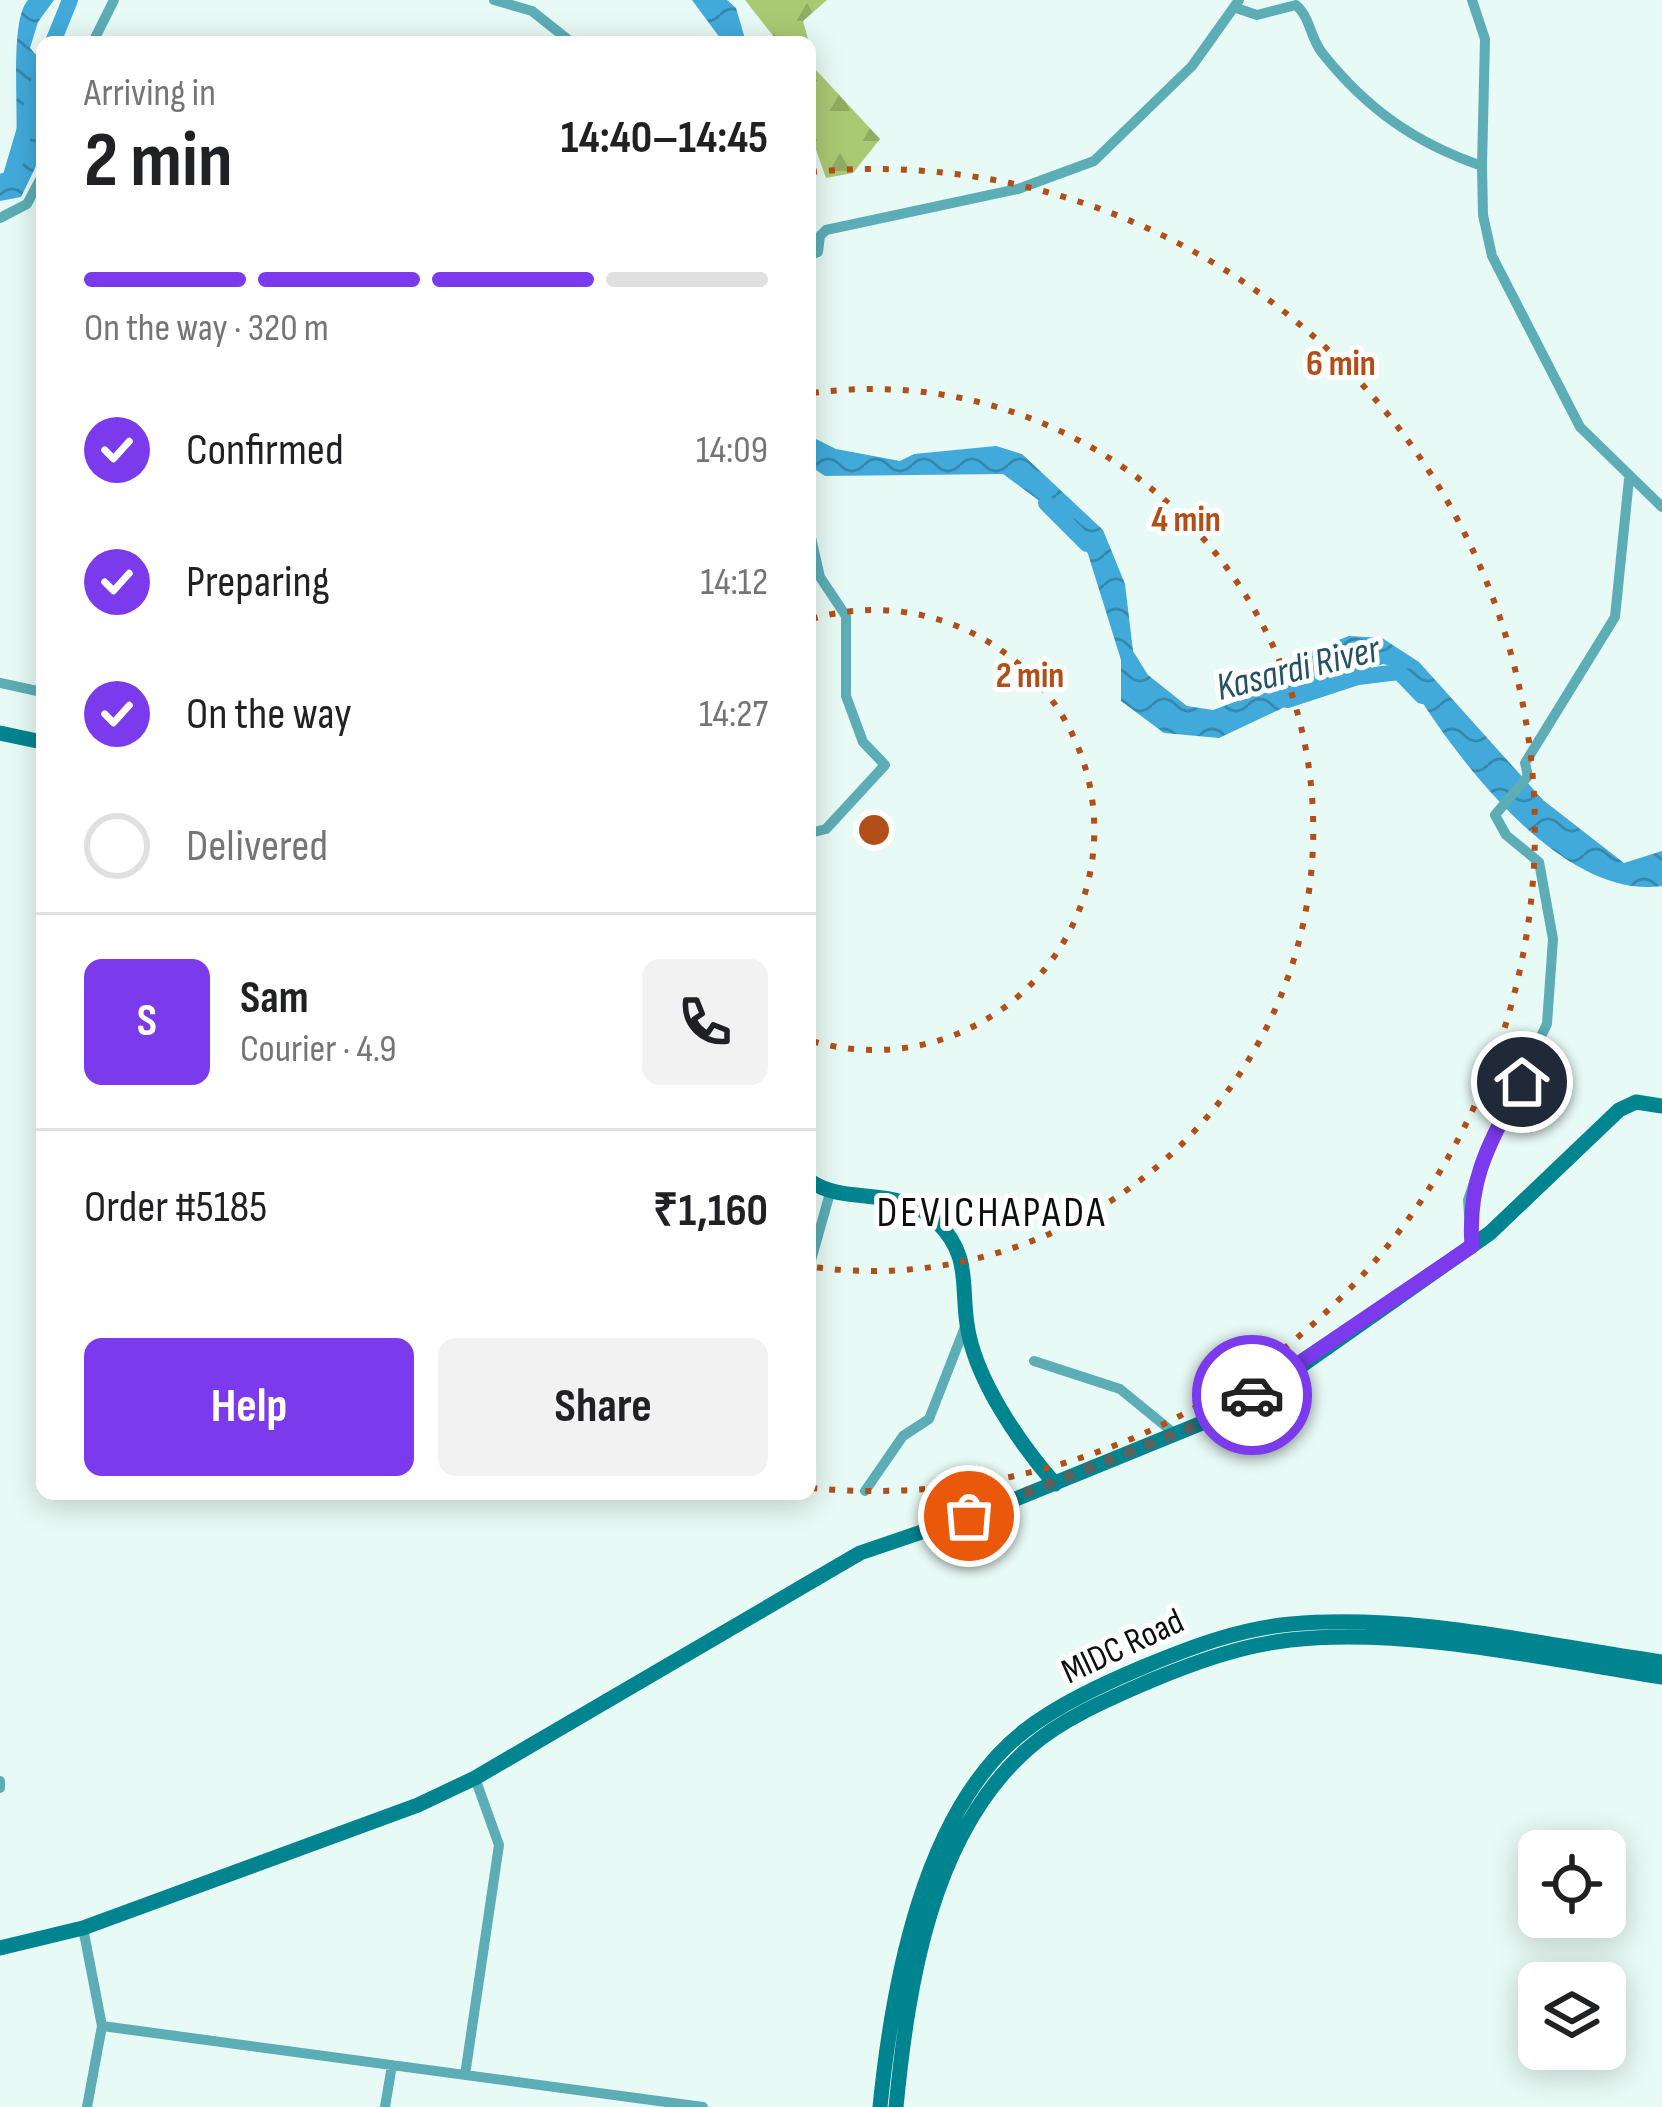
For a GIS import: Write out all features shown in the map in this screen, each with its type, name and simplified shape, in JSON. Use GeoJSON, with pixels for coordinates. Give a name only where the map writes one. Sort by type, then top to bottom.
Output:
{"type":"FeatureCollection","features":[{"type":"Feature","properties":{"kind":"main road"},"geometry":{"type":"LineString","coordinates":[[0,733],[36,741]]}},
{"type":"Feature","properties":{"kind":"main road"},"geometry":{"type":"LineString","coordinates":[[0,1948],[83,1928],[418,1805],[475,1778],[823,1572],[1175,1434],[1288,1375],[1472,1246],[1618,1110],[1636,1102],[1662,1106]]}},
{"type":"Feature","properties":{"kind":"main road"},"geometry":{"type":"LineString","coordinates":[[816,1184],[830,1193],[885,1194],[934,1220],[952,1241],[964,1274],[967,1324],[1007,1419],[1055,1484]]}},
{"type":"Feature","properties":{"kind":"main road","name":"MIDC Road"},"geometry":{"type":"LineString","coordinates":[[880,2107],[902,1959],[926,1882],[959,1813],[991,1767],[1042,1719],[1115,1679],[1210,1640],[1289,1624],[1425,1629],[1662,1662]]}},
{"type":"Feature","properties":{"kind":"main road","name":"MIDC Road"},"geometry":{"type":"LineString","coordinates":[[896,2107],[917,1963],[940,1888],[973,1821],[1004,1777],[1051,1733],[1122,1693],[1214,1655],[1291,1640],[1403,1643],[1662,1677]]}},
{"type":"Feature","properties":{"kind":"street"},"geometry":{"type":"LineString","coordinates":[[96,36],[114,0]]}},
{"type":"Feature","properties":{"kind":"street"},"geometry":{"type":"LineString","coordinates":[[494,0],[532,11],[563,36]]}},
{"type":"Feature","properties":{"kind":"street"},"geometry":{"type":"LineString","coordinates":[[1472,0],[1485,39],[1483,215],[1492,256],[1580,427],[1662,507]]}},
{"type":"Feature","properties":{"kind":"street"},"geometry":{"type":"LineString","coordinates":[[816,253],[826,230],[1018,189],[1094,161],[1192,66],[1237,4],[1257,15],[1296,5],[1322,54],[1380,112],[1428,147],[1482,166]]}},
{"type":"Feature","properties":{"kind":"street"},"geometry":{"type":"LineString","coordinates":[[0,218],[27,204],[36,187]]}},
{"type":"Feature","properties":{"kind":"street"},"geometry":{"type":"LineString","coordinates":[[1472,1246],[1468,1201],[1485,1150],[1547,1024],[1553,940],[1539,862],[1506,835],[1495,814],[1528,776],[1525,763],[1615,616],[1629,479]]}},
{"type":"Feature","properties":{"kind":"street"},"geometry":{"type":"LineString","coordinates":[[816,559],[820,577],[849,626],[846,696],[863,742],[886,765],[826,829],[816,832]]}},
{"type":"Feature","properties":{"kind":"street"},"geometry":{"type":"LineString","coordinates":[[0,683],[36,691]]}},
{"type":"Feature","properties":{"kind":"street"},"geometry":{"type":"LineString","coordinates":[[816,1243],[830,1193]]}},
{"type":"Feature","properties":{"kind":"street"},"geometry":{"type":"LineString","coordinates":[[865,1490],[903,1436],[929,1419],[967,1324]]}},
{"type":"Feature","properties":{"kind":"street"},"geometry":{"type":"LineString","coordinates":[[1034,1361],[1120,1389],[1175,1434]]}},
{"type":"Feature","properties":{"kind":"street"},"geometry":{"type":"LineString","coordinates":[[465,2075],[500,1845],[475,1778]]}},
{"type":"Feature","properties":{"kind":"street"},"geometry":{"type":"LineString","coordinates":[[83,1928],[102,2026],[87,2107]]}},
{"type":"Feature","properties":{"kind":"street"},"geometry":{"type":"LineString","coordinates":[[102,2026],[630,2102],[703,2107]]}},
{"type":"Feature","properties":{"kind":"street"},"geometry":{"type":"LineString","coordinates":[[385,2107],[392,2065]]}},
{"type":"Feature","properties":{"kind":"green space"},"geometry":{"type":"Polygon","coordinates":[[[745,0],[827,0],[803,21],[807,36],[773,36],[745,0]]]}},
{"type":"Feature","properties":{"kind":"green space"},"geometry":{"type":"Polygon","coordinates":[[[816,70],[880,139],[853,173],[826,178],[816,150],[816,70]]]}},
{"type":"Feature","properties":{"kind":"water"},"geometry":{"type":"Polygon","coordinates":[[[28,0],[54,0],[38,22],[30,48],[36,55],[36,166],[21,197],[0,201],[0,177],[14,167],[16,150],[16,53],[28,0]]]}},
{"type":"Feature","properties":{"kind":"water"},"geometry":{"type":"Polygon","coordinates":[[[692,0],[727,0],[736,8],[744,36],[719,36],[692,0]]]}},
{"type":"Feature","properties":{"kind":"water"},"geometry":{"type":"Polygon","coordinates":[[[816,439],[836,449],[900,461],[914,454],[996,446],[1022,454],[1103,530],[1125,584],[1133,651],[1148,675],[1187,706],[1213,710],[1240,700],[1297,669],[1313,650],[1349,636],[1382,638],[1419,662],[1543,800],[1624,863],[1662,851],[1662,886],[1623,884],[1584,869],[1546,844],[1476,776],[1401,668],[1383,664],[1361,671],[1219,738],[1164,733],[1121,701],[1121,660],[1088,554],[1072,525],[1003,474],[825,476],[816,470],[816,439]]]}},
{"type":"Feature","properties":{"kind":"waterway","name":"Kasardi River"},"geometry":{"type":"LineString","coordinates":[[55,36],[70,0]]}},
{"type":"Feature","properties":{"kind":"waterway","name":"Kasardi River"},"geometry":{"type":"LineString","coordinates":[[0,182],[10,179],[36,91]]}},
{"type":"Feature","properties":{"kind":"waterway","name":"Kasardi River"},"geometry":{"type":"LineString","coordinates":[[1046,503],[1087,544]]}},
{"type":"Feature","properties":{"kind":"waterway","name":"Kasardi River"},"geometry":{"type":"LineString","coordinates":[[1288,700],[1358,677],[1399,672],[1422,696]]}},
{"type":"Feature","properties":{"kind":"way so far"},"geometry":{"type":"LineString","coordinates":[[969,1516],[1202,1423],[1252,1395]]}},
{"type":"Feature","properties":{"kind":"district","name":"DEVICHAPADA"},"geometry":{"type":"Point","coordinates":[992,1213]}},
{"type":"Feature","properties":{"kind":"route"},"geometry":{"type":"LineString","coordinates":[[1252,1395],[1288,1375],[1472,1246],[1468,1201],[1485,1150],[1522,1082]]}}]}
